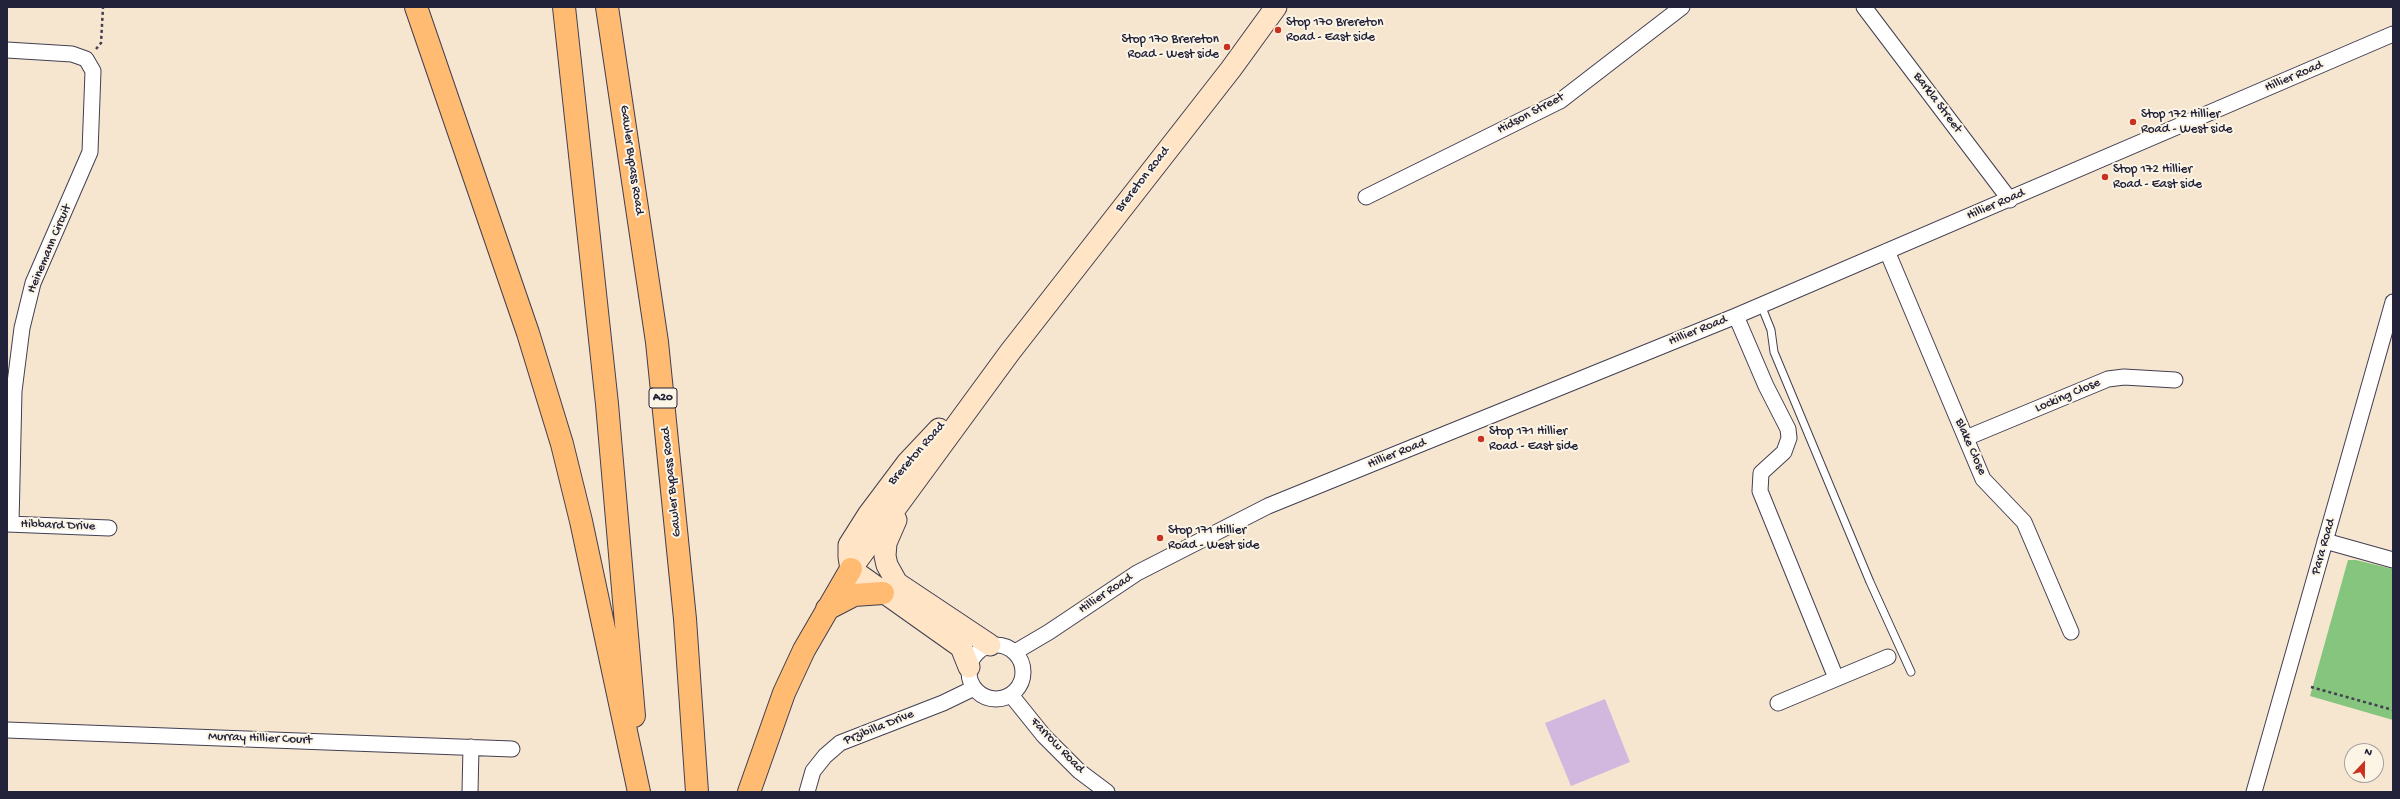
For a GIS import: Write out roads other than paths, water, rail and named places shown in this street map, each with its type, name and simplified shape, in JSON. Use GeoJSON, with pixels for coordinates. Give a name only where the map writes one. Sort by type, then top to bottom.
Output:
{"type":"FeatureCollection","features":[{"type":"Feature","properties":{"kind":"highway"},"geometry":{"type":"LineString","coordinates":[[416,7],[528,333],[562,444],[581,521],[639,792]]}},
{"type":"Feature","properties":{"kind":"highway"},"geometry":{"type":"LineString","coordinates":[[564,7],[607,404],[628,625],[639,792]]}},
{"type":"Feature","properties":{"kind":"highway","name":"Gawler Bypass Road"},"geometry":{"type":"LineString","coordinates":[[607,7],[657,342],[685,619],[697,792]]}},
{"type":"Feature","properties":{"kind":"highway"},"geometry":{"type":"LineString","coordinates":[[749,792],[784,693],[804,650],[851,569]]}},
{"type":"Feature","properties":{"kind":"highway"},"geometry":{"type":"LineString","coordinates":[[827,610],[854,595],[883,593]]}},
{"type":"Feature","properties":{"kind":"street","name":"Brereton Road"},"geometry":{"type":"LineString","coordinates":[[851,569],[1010,352],[1231,69],[1276,7]]}},
{"type":"Feature","properties":{"kind":"street","name":"Hidson Street"},"geometry":{"type":"LineString","coordinates":[[1366,196],[1560,101],[1682,7]]}},
{"type":"Feature","properties":{"kind":"street","name":"Barkla Street"},"geometry":{"type":"LineString","coordinates":[[1864,7],[2010,200]]}},
{"type":"Feature","properties":{"kind":"street","name":"Hillier Road"},"geometry":{"type":"LineString","coordinates":[[1014,652],[1049,632],[1137,573],[1268,506],[1736,316],[2010,200],[2393,34]]}},
{"type":"Feature","properties":{"kind":"street","name":"Heinemann Circuit"},"geometry":{"type":"LineString","coordinates":[[7,50],[72,54],[86,59],[93,71],[90,152],[33,283],[22,328],[14,391],[9,524]]}},
{"type":"Feature","properties":{"kind":"street","name":"Blake Close"},"geometry":{"type":"LineString","coordinates":[[1887,251],[1983,479],[2024,522],[2071,632]]}},
{"type":"Feature","properties":{"kind":"street","name":"Para Road"},"geometry":{"type":"LineString","coordinates":[[2254,792],[2393,302]]}},
{"type":"Feature","properties":{"kind":"street"},"geometry":{"type":"LineString","coordinates":[[1736,316],[1766,386],[1788,429],[1788,438],[1784,452],[1761,473],[1760,491],[1836,678]]}},
{"type":"Feature","properties":{"kind":"street","name":"Brereton Road"},"geometry":{"type":"LineString","coordinates":[[851,569],[849,545],[868,515],[907,463],[1010,352]]}},
{"type":"Feature","properties":{"kind":"street","name":"Locking Close"},"geometry":{"type":"LineString","coordinates":[[1966,438],[2108,379],[2124,377],[2175,380]]}},
{"type":"Feature","properties":{"kind":"street","name":"Brereton Road"},"geometry":{"type":"LineString","coordinates":[[912,485],[886,543],[885,556],[891,574],[897,583],[990,645]]}},
{"type":"Feature","properties":{"kind":"street","name":"Hibbard Drive"},"geometry":{"type":"LineString","coordinates":[[9,524],[109,528]]}},
{"type":"Feature","properties":{"kind":"street"},"geometry":{"type":"LineString","coordinates":[[2325,541],[2393,560]]}},
{"type":"Feature","properties":{"kind":"street"},"geometry":{"type":"LineString","coordinates":[[851,569],[962,648],[969,667]]}},
{"type":"Feature","properties":{"kind":"street"},"geometry":{"type":"LineString","coordinates":[[990,645],[1007,647],[1014,652],[1023,666],[1024,674],[1017,690],[1011,695],[1003,698],[987,698],[974,688],[968,674],[969,667],[976,653],[990,645]]}},
{"type":"Feature","properties":{"kind":"street"},"geometry":{"type":"LineString","coordinates":[[1778,703],[1888,656]]}},
{"type":"Feature","properties":{"kind":"street","name":"Przibilla Drive"},"geometry":{"type":"LineString","coordinates":[[807,792],[813,771],[825,756],[840,743],[943,703],[974,688]]}},
{"type":"Feature","properties":{"kind":"street","name":"Farrow Road"},"geometry":{"type":"LineString","coordinates":[[1011,695],[1044,736],[1074,766],[1107,792]]}},
{"type":"Feature","properties":{"kind":"street","name":"Murray Hillier Court"},"geometry":{"type":"LineString","coordinates":[[7,730],[512,749]]}},
{"type":"Feature","properties":{"kind":"street"},"geometry":{"type":"LineString","coordinates":[[470,792],[471,747]]}},
{"type":"Feature","properties":{"kind":"lane"},"geometry":{"type":"LineString","coordinates":[[1761,305],[1771,330],[1774,352],[1872,589],[1911,672]]}},
{"type":"Feature","properties":{"kind":"place","name":"Stop 170 Brereton Road - East side"},"geometry":{"type":"Point","coordinates":[1278,30]}},
{"type":"Feature","properties":{"kind":"place","name":"Stop 170 Brereton Road - West side"},"geometry":{"type":"Point","coordinates":[1227,47]}},
{"type":"Feature","properties":{"kind":"place","name":"Stop 172 Hillier Road - West side"},"geometry":{"type":"Point","coordinates":[2133,122]}},
{"type":"Feature","properties":{"kind":"place","name":"Stop 172 Hillier Road - East side"},"geometry":{"type":"Point","coordinates":[2105,177]}},
{"type":"Feature","properties":{"kind":"place","name":"Stop 171 Hillier Road - East side"},"geometry":{"type":"Point","coordinates":[1481,439]}},
{"type":"Feature","properties":{"kind":"place","name":"Stop 171 Hillier Road - West side"},"geometry":{"type":"Point","coordinates":[1160,538]}}]}
